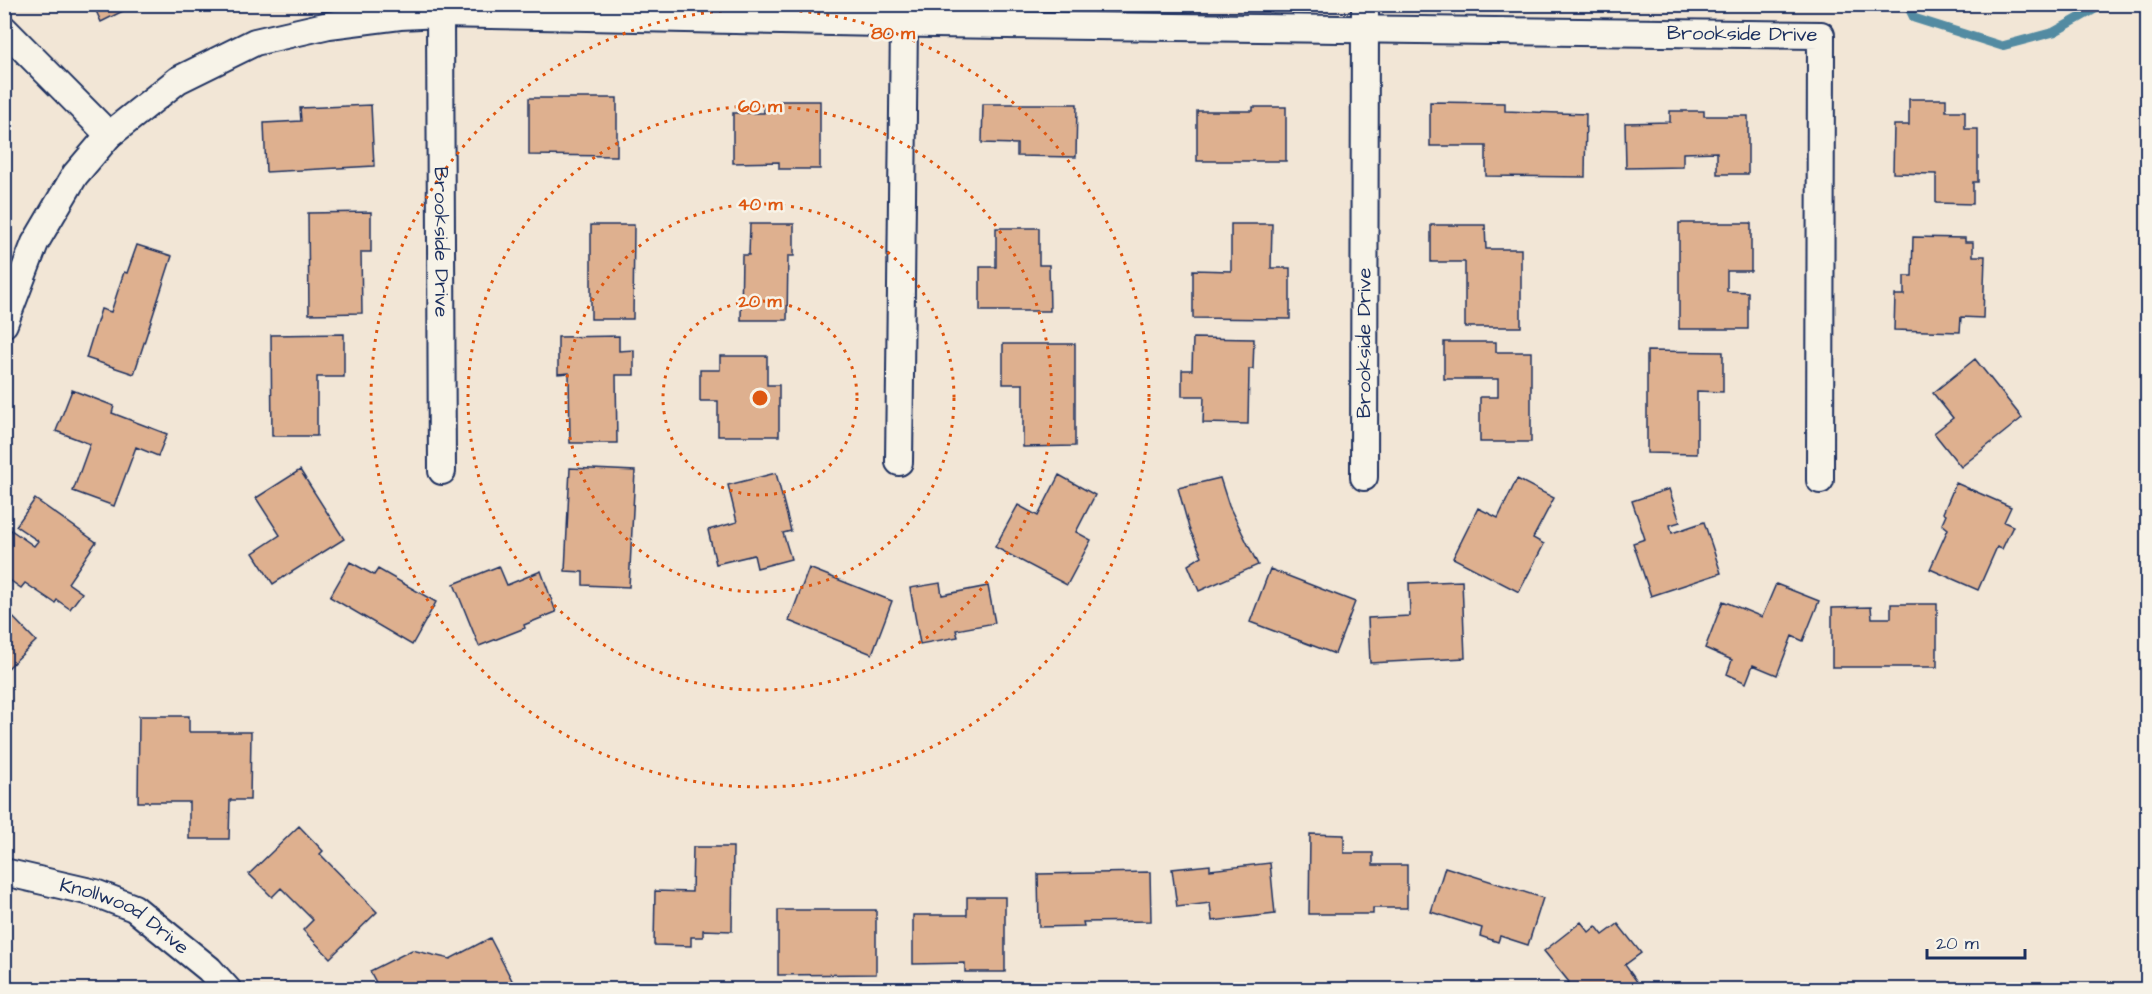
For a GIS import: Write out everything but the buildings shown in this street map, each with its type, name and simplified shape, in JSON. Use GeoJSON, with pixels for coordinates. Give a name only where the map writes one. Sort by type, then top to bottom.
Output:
{"type":"FeatureCollection","features":[{"type":"Feature","properties":{"kind":"street","name":"Brookside Drive"},"geometry":{"type":"LineString","coordinates":[[440,14],[442,471]]}},
{"type":"Feature","properties":{"kind":"street","name":"Brookside Drive"},"geometry":{"type":"LineString","coordinates":[[4,324],[35,243],[75,175],[109,135],[178,80],[255,42],[329,25],[400,16],[440,14],[904,23],[1365,17],[1821,35],[1820,480]]}},
{"type":"Feature","properties":{"kind":"street","name":"Brookside Drive"},"geometry":{"type":"LineString","coordinates":[[1364,477],[1365,17]]}},
{"type":"Feature","properties":{"kind":"street"},"geometry":{"type":"LineString","coordinates":[[899,462],[904,23]]}},
{"type":"Feature","properties":{"kind":"street"},"geometry":{"type":"LineString","coordinates":[[4,29],[109,135]]}},
{"type":"Feature","properties":{"kind":"street","name":"Knollwood Drive"},"geometry":{"type":"LineString","coordinates":[[4,872],[94,893],[134,908],[209,969],[228,990]]}},
{"type":"Feature","properties":{"kind":"waterway"},"geometry":{"type":"LineString","coordinates":[[1907,4],[1914,18],[2002,46],[2054,32],[2104,4]]}}]}
